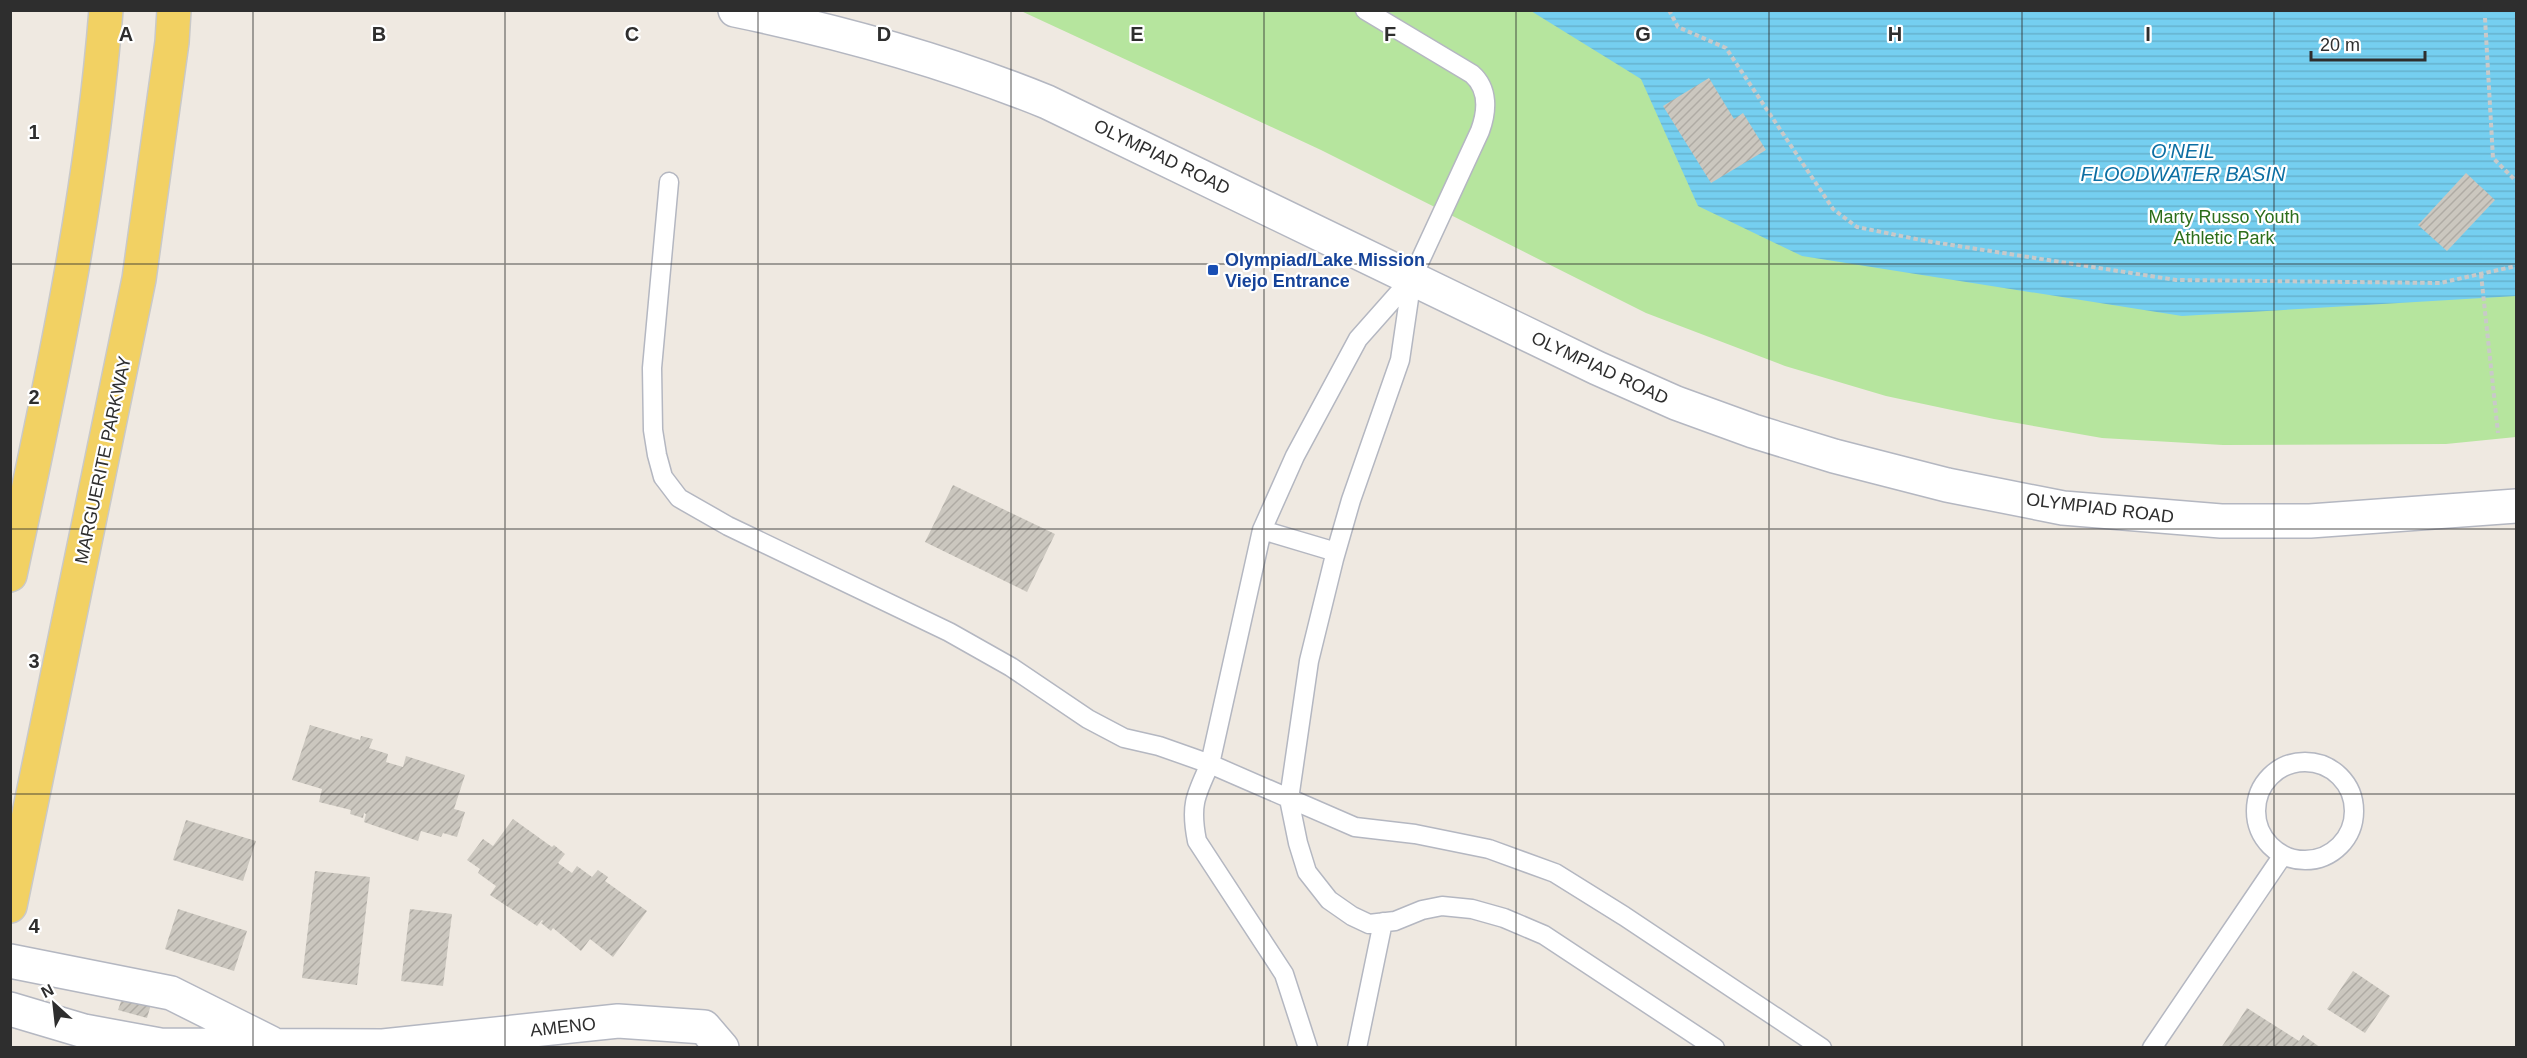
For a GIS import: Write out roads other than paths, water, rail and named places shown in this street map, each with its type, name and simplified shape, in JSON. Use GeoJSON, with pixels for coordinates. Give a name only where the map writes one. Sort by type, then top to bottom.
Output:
{"type":"FeatureCollection","features":[{"type":"Feature","properties":{"kind":"main road"},"geometry":{"type":"LineString","coordinates":[[10,575],[49,393],[86,188],[106,10]]}},
{"type":"Feature","properties":{"kind":"main road","name":"MARGUERITE PARKWAY"},"geometry":{"type":"LineString","coordinates":[[10,906],[139,279],[172,42],[174,10]]}},
{"type":"Feature","properties":{"kind":"main road","name":"OLYMPIAD ROAD"},"geometry":{"type":"LineString","coordinates":[[735,10],[803,24],[990,79],[1057,106],[1597,368],[1676,402],[1753,431],[1833,456],[1947,485],[2063,508],[2221,521],[2310,520],[2517,506]]}},
{"type":"Feature","properties":{"kind":"main road","name":"AMENO"},"geometry":{"type":"LineString","coordinates":[[10,961],[171,993],[278,1047]]}},
{"type":"Feature","properties":{"kind":"main road"},"geometry":{"type":"LineString","coordinates":[[160,1045],[171,993]]}},
{"type":"Feature","properties":{"kind":"main road","name":"AMENO"},"geometry":{"type":"LineString","coordinates":[[10,1010],[84,1031],[160,1045],[383,1046],[618,1021],[713,1037]]}},
{"type":"Feature","properties":{"kind":"lane"},"geometry":{"type":"LineString","coordinates":[[1365,10],[1478,79],[1485,96],[1485,115],[1480,131],[1412,278],[1400,360],[1351,500],[1309,661],[1289,799],[1307,872],[1329,900],[1352,916],[1369,924],[1395,921],[1422,910],[1442,906],[1472,909],[1504,918],[1545,935],[1715,1047]]}},
{"type":"Feature","properties":{"kind":"lane"},"geometry":{"type":"LineString","coordinates":[[669,182],[652,368],[653,430],[663,477],[680,498],[728,526],[949,632],[1011,667],[1088,720],[1124,738],[1159,746],[1210,765],[1355,827],[1415,834],[1489,849],[1555,873],[1822,1047]]}},
{"type":"Feature","properties":{"kind":"lane"},"geometry":{"type":"LineString","coordinates":[[1308,1047],[1284,974],[1266,943],[1197,841],[1193,820],[1195,796],[1210,765],[1262,530],[1295,456],[1358,339],[1412,278]]}},
{"type":"Feature","properties":{"kind":"lane"},"geometry":{"type":"LineString","coordinates":[[1262,530],[1336,552]]}},
{"type":"Feature","properties":{"kind":"lane"},"geometry":{"type":"LineString","coordinates":[[2308,762],[2325,766],[2338,775],[2348,787],[2353,801],[2354,817],[2349,832],[2341,845],[2328,854],[2313,859],[2297,859],[2283,855],[2269,845],[2260,831],[2256,814],[2258,798],[2265,783],[2277,771],[2292,764],[2308,762]]}},
{"type":"Feature","properties":{"kind":"lane"},"geometry":{"type":"LineString","coordinates":[[2152,1047],[2283,855]]}},
{"type":"Feature","properties":{"kind":"lane"},"geometry":{"type":"LineString","coordinates":[[1357,1047],[1383,922]]}},
{"type":"Feature","properties":{"kind":"water","name":"O'NEIL FLOODWATER BASIN"},"geometry":{"type":"Polygon","coordinates":[[[1531,11],[2516,11],[2516,296],[2182,316],[1802,256],[1698,206],[1641,79],[1531,11]]]}},
{"type":"Feature","properties":{"kind":"place","name":"Olympiad/Lake Mission Viejo Entrance"},"geometry":{"type":"Point","coordinates":[1213,270]}},
{"type":"Feature","properties":{"kind":"park label","name":"Marty Russo Youth Athletic Park"},"geometry":{"type":"Point","coordinates":[2224,227]}}]}
